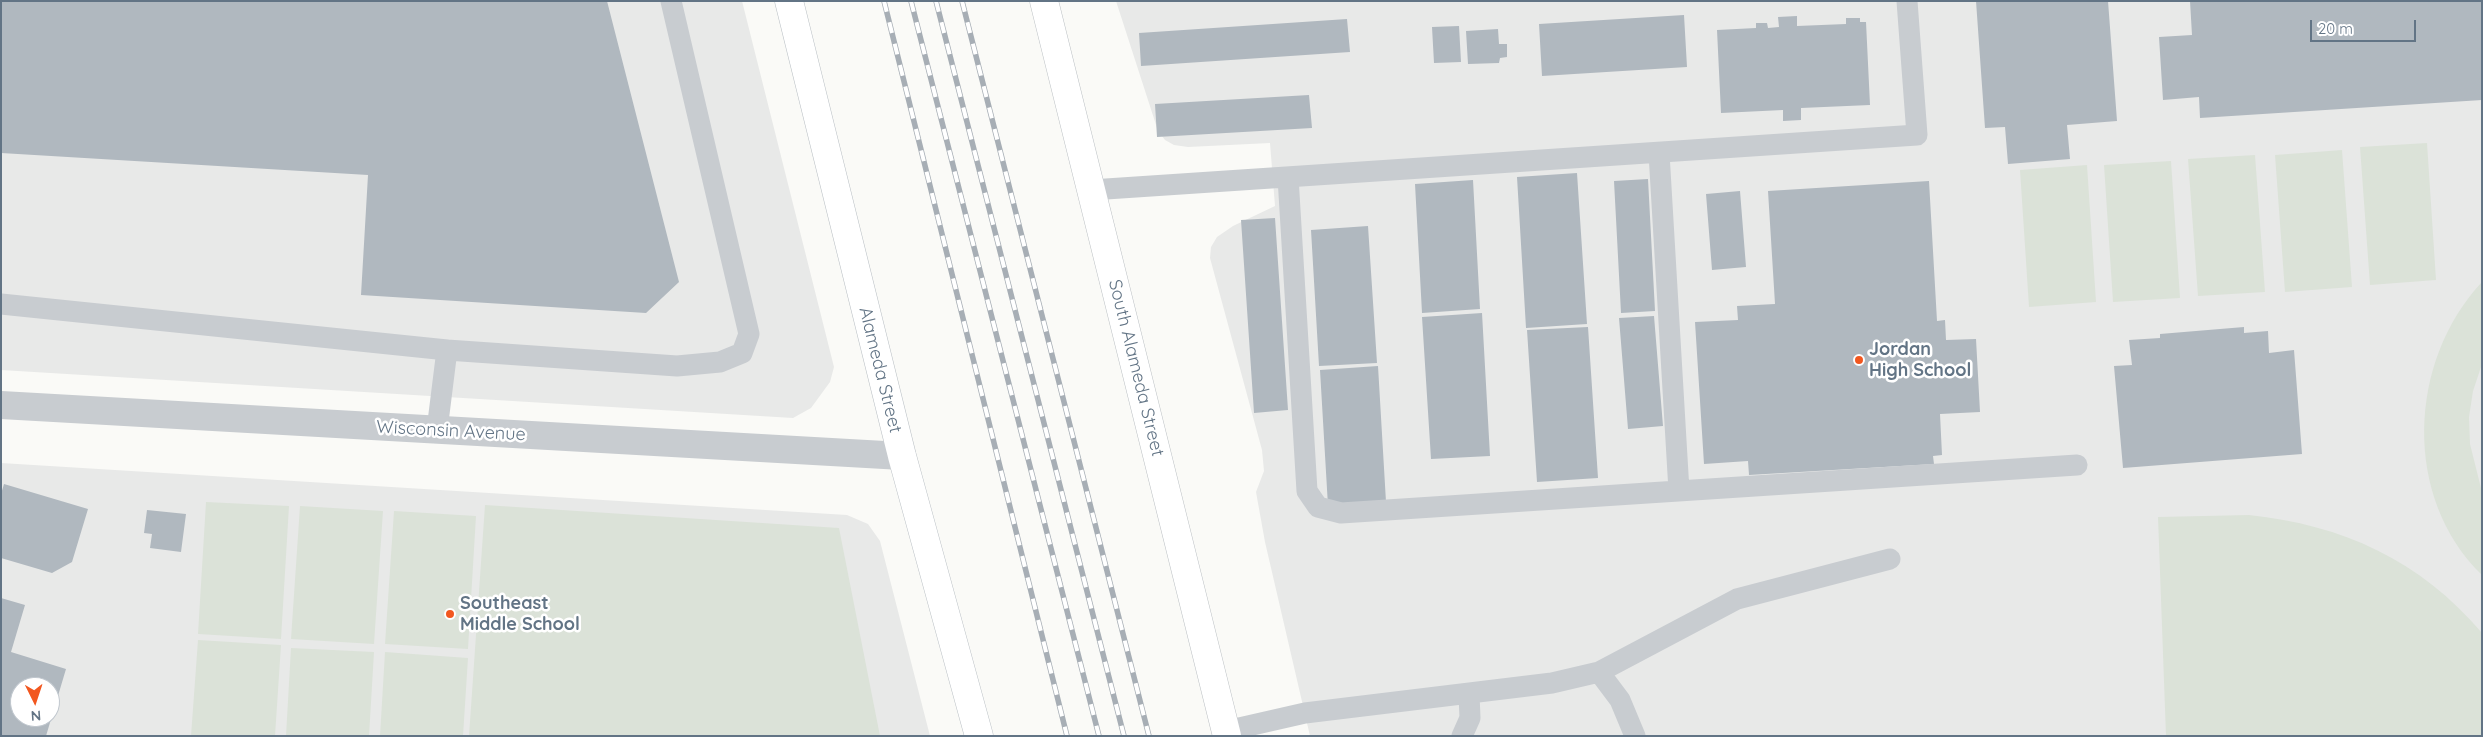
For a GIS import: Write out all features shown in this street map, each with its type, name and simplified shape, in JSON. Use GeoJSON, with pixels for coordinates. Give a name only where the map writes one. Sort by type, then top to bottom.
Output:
{"type":"FeatureCollection","features":[{"type":"Feature","properties":{"kind":"street","name":"Alameda Street"},"geometry":{"type":"LineString","coordinates":[[789,1],[902,456],[979,736]]}},
{"type":"Feature","properties":{"kind":"street","name":"South Alameda Street"},"geometry":{"type":"LineString","coordinates":[[1044,1],[1226,733]]}},
{"type":"Feature","properties":{"kind":"street","name":"Wisconsin Avenue"},"geometry":{"type":"LineString","coordinates":[[1,405],[902,456]]}},
{"type":"Feature","properties":{"kind":"lane"},"geometry":{"type":"LineString","coordinates":[[1,304],[448,350],[678,366],[720,362],[742,353],[749,334],[671,1]]}},
{"type":"Feature","properties":{"kind":"lane"},"geometry":{"type":"LineString","coordinates":[[1091,190],[1917,135],[1907,1]]}},
{"type":"Feature","properties":{"kind":"lane"},"geometry":{"type":"LineString","coordinates":[[1659,153],[1679,491]]}},
{"type":"Feature","properties":{"kind":"lane"},"geometry":{"type":"LineString","coordinates":[[1288,177],[1307,491],[1318,507],[1341,513],[2076,465]]}},
{"type":"Feature","properties":{"kind":"lane"},"geometry":{"type":"LineString","coordinates":[[437,430],[448,350]]}},
{"type":"Feature","properties":{"kind":"lane"},"geometry":{"type":"LineString","coordinates":[[1226,733],[1305,714],[1552,683],[1599,672],[1737,599],[1890,559]]}},
{"type":"Feature","properties":{"kind":"lane"},"geometry":{"type":"LineString","coordinates":[[1599,672],[1620,700],[1635,736]]}},
{"type":"Feature","properties":{"kind":"lane"},"geometry":{"type":"LineString","coordinates":[[1462,736],[1470,718],[1469,694]]}},
{"type":"Feature","properties":{"kind":"shaded area"},"geometry":{"type":"Polygon","coordinates":[[[1,1],[742,1],[834,367],[830,382],[811,408],[793,418],[1,370],[1,1]]]}},
{"type":"Feature","properties":{"kind":"shaded area","name":"Jordan High School"},"geometry":{"type":"Polygon","coordinates":[[[1116,1],[2482,1],[2482,736],[1310,736],[1265,542],[1256,492],[1264,471],[1262,450],[1210,258],[1211,247],[1217,237],[1233,226],[1275,206],[1270,143],[1188,147],[1174,145],[1165,140],[1158,131],[1116,1]]]}},
{"type":"Feature","properties":{"kind":"shaded area"},"geometry":{"type":"Polygon","coordinates":[[[2427,143],[2436,280],[2370,285],[2360,147],[2427,143]]]}},
{"type":"Feature","properties":{"kind":"shaded area"},"geometry":{"type":"Polygon","coordinates":[[[2342,150],[2352,287],[2285,292],[2275,155],[2342,150]]]}},
{"type":"Feature","properties":{"kind":"shaded area"},"geometry":{"type":"Polygon","coordinates":[[[2255,155],[2265,292],[2198,296],[2188,159],[2255,155]]]}},
{"type":"Feature","properties":{"kind":"shaded area"},"geometry":{"type":"Polygon","coordinates":[[[2171,161],[2180,298],[2113,302],[2104,165],[2171,161]]]}},
{"type":"Feature","properties":{"kind":"shaded area"},"geometry":{"type":"Polygon","coordinates":[[[2087,165],[2096,302],[2029,307],[2020,170],[2087,165]]]}},
{"type":"Feature","properties":{"kind":"shaded area"},"geometry":{"type":"Polygon","coordinates":[[[2482,282],[2482,364],[2473,391],[2469,417],[2470,444],[2482,492],[2482,575],[2456,543],[2438,507],[2427,469],[2424,429],[2428,389],[2440,350],[2457,314],[2482,282]]]}},
{"type":"Feature","properties":{"kind":"shaded area","name":"Southeast Middle School"},"geometry":{"type":"Polygon","coordinates":[[[1,463],[847,515],[868,524],[880,541],[930,736],[1,736],[1,463]]]}},
{"type":"Feature","properties":{"kind":"shaded area"},"geometry":{"type":"Polygon","coordinates":[[[206,502],[289,506],[281,639],[198,634],[206,502]]]}},
{"type":"Feature","properties":{"kind":"shaded area"},"geometry":{"type":"Polygon","coordinates":[[[485,505],[839,528],[880,736],[469,736],[485,505]]]}},
{"type":"Feature","properties":{"kind":"shaded area"},"geometry":{"type":"Polygon","coordinates":[[[300,506],[383,511],[374,644],[291,639],[300,506]]]}},
{"type":"Feature","properties":{"kind":"shaded area"},"geometry":{"type":"Polygon","coordinates":[[[394,511],[476,516],[468,649],[385,644],[394,511]]]}},
{"type":"Feature","properties":{"kind":"shaded area"},"geometry":{"type":"Polygon","coordinates":[[[2249,515],[2316,527],[2348,537],[2378,550],[2406,566],[2433,585],[2458,607],[2482,633],[2482,736],[2166,736],[2158,517],[2249,515]]]}},
{"type":"Feature","properties":{"kind":"shaded area"},"geometry":{"type":"Polygon","coordinates":[[[198,640],[281,645],[275,736],[191,736],[198,640]]]}},
{"type":"Feature","properties":{"kind":"shaded area"},"geometry":{"type":"Polygon","coordinates":[[[291,648],[374,652],[369,736],[286,736],[291,648]]]}},
{"type":"Feature","properties":{"kind":"shaded area"},"geometry":{"type":"Polygon","coordinates":[[[385,652],[468,658],[463,736],[380,736],[385,652]]]}},
{"type":"Feature","properties":{"kind":"building"},"geometry":{"type":"Polygon","coordinates":[[[1,1],[607,1],[679,282],[646,313],[361,295],[368,175],[1,153],[1,1]]]}},
{"type":"Feature","properties":{"kind":"building"},"geometry":{"type":"Polygon","coordinates":[[[1976,1],[2108,1],[2117,121],[2067,125],[2070,159],[2008,164],[2005,127],[1985,128],[1976,1]]]}},
{"type":"Feature","properties":{"kind":"building"},"geometry":{"type":"Polygon","coordinates":[[[2190,1],[2482,1],[2482,100],[2200,118],[2199,97],[2163,100],[2159,37],[2192,35],[2190,1]]]}},
{"type":"Feature","properties":{"kind":"building"},"geometry":{"type":"Polygon","coordinates":[[[1684,15],[1687,67],[1542,76],[1539,24],[1684,15]]]}},
{"type":"Feature","properties":{"kind":"building"},"geometry":{"type":"Polygon","coordinates":[[[1797,16],[1797,26],[1846,24],[1846,18],[1860,18],[1860,22],[1866,22],[1870,105],[1801,108],[1801,120],[1783,121],[1783,110],[1721,113],[1717,30],[1756,28],[1756,23],[1767,23],[1768,28],[1779,27],[1778,17],[1797,16]]]}},
{"type":"Feature","properties":{"kind":"building"},"geometry":{"type":"Polygon","coordinates":[[[1347,19],[1350,52],[1141,66],[1139,33],[1347,19]]]}},
{"type":"Feature","properties":{"kind":"building"},"geometry":{"type":"Polygon","coordinates":[[[1459,26],[1461,62],[1434,63],[1432,27],[1459,26]]]}},
{"type":"Feature","properties":{"kind":"building"},"geometry":{"type":"Polygon","coordinates":[[[1498,29],[1499,44],[1507,44],[1507,57],[1500,58],[1499,63],[1468,64],[1466,31],[1498,29]]]}},
{"type":"Feature","properties":{"kind":"building"},"geometry":{"type":"Polygon","coordinates":[[[1309,95],[1312,128],[1157,137],[1155,104],[1309,95]]]}},
{"type":"Feature","properties":{"kind":"building"},"geometry":{"type":"Polygon","coordinates":[[[1577,173],[1587,324],[1526,328],[1517,177],[1577,173]]]}},
{"type":"Feature","properties":{"kind":"building"},"geometry":{"type":"Polygon","coordinates":[[[1648,179],[1655,311],[1621,313],[1614,181],[1648,179]]]}},
{"type":"Feature","properties":{"kind":"building"},"geometry":{"type":"Polygon","coordinates":[[[1473,180],[1480,309],[1422,313],[1415,184],[1473,180]]]}},
{"type":"Feature","properties":{"kind":"building"},"geometry":{"type":"Polygon","coordinates":[[[1929,181],[1937,321],[1945,320],[1946,340],[1976,339],[1980,412],[1940,414],[1942,455],[1933,456],[1934,464],[1749,475],[1748,461],[1704,464],[1695,322],[1738,320],[1737,306],[1775,304],[1768,191],[1929,181]]]}},
{"type":"Feature","properties":{"kind":"building"},"geometry":{"type":"Polygon","coordinates":[[[1740,191],[1746,267],[1712,270],[1706,194],[1740,191]]]}},
{"type":"Feature","properties":{"kind":"building"},"geometry":{"type":"Polygon","coordinates":[[[1275,218],[1288,410],[1254,413],[1241,220],[1275,218]]]}},
{"type":"Feature","properties":{"kind":"building"},"geometry":{"type":"Polygon","coordinates":[[[1368,226],[1377,363],[1319,366],[1311,230],[1368,226]]]}},
{"type":"Feature","properties":{"kind":"building"},"geometry":{"type":"Polygon","coordinates":[[[1482,313],[1490,456],[1431,459],[1422,317],[1482,313]]]}},
{"type":"Feature","properties":{"kind":"building"},"geometry":{"type":"Polygon","coordinates":[[[1654,316],[1663,426],[1628,429],[1619,318],[1654,316]]]}},
{"type":"Feature","properties":{"kind":"building"},"geometry":{"type":"Polygon","coordinates":[[[1588,327],[1598,478],[1537,482],[1527,330],[1588,327]]]}},
{"type":"Feature","properties":{"kind":"building"},"geometry":{"type":"Polygon","coordinates":[[[2244,327],[2244,333],[2268,331],[2269,353],[2294,350],[2302,454],[2123,468],[2114,366],[2132,365],[2129,340],[2160,338],[2160,334],[2244,327]]]}},
{"type":"Feature","properties":{"kind":"building"},"geometry":{"type":"Polygon","coordinates":[[[1378,366],[1386,502],[1328,506],[1320,370],[1378,366]]]}},
{"type":"Feature","properties":{"kind":"building"},"geometry":{"type":"Polygon","coordinates":[[[4,484],[88,509],[72,562],[52,573],[1,558],[1,494],[4,484]]]}},
{"type":"Feature","properties":{"kind":"building"},"geometry":{"type":"Polygon","coordinates":[[[147,510],[186,514],[181,552],[150,548],[152,534],[144,533],[147,510]]]}},
{"type":"Feature","properties":{"kind":"building"},"geometry":{"type":"Polygon","coordinates":[[[1,598],[25,605],[11,652],[66,669],[60,689],[60,677],[10,677],[10,727],[49,727],[46,736],[1,736],[1,598]]]}},
{"type":"Feature","properties":{"kind":"railway"},"geometry":{"type":"LineString","coordinates":[[884,1],[1067,736]]}},
{"type":"Feature","properties":{"kind":"railway"},"geometry":{"type":"LineString","coordinates":[[911,1],[1099,736]]}},
{"type":"Feature","properties":{"kind":"railway"},"geometry":{"type":"LineString","coordinates":[[936,1],[1124,736]]}},
{"type":"Feature","properties":{"kind":"railway"},"geometry":{"type":"LineString","coordinates":[[962,1],[1149,736]]}},
{"type":"Feature","properties":{"kind":"place","name":"Jordan High School"},"geometry":{"type":"Point","coordinates":[1859,360]}},
{"type":"Feature","properties":{"kind":"place","name":"Southeast Middle School"},"geometry":{"type":"Point","coordinates":[450,614]}}]}
